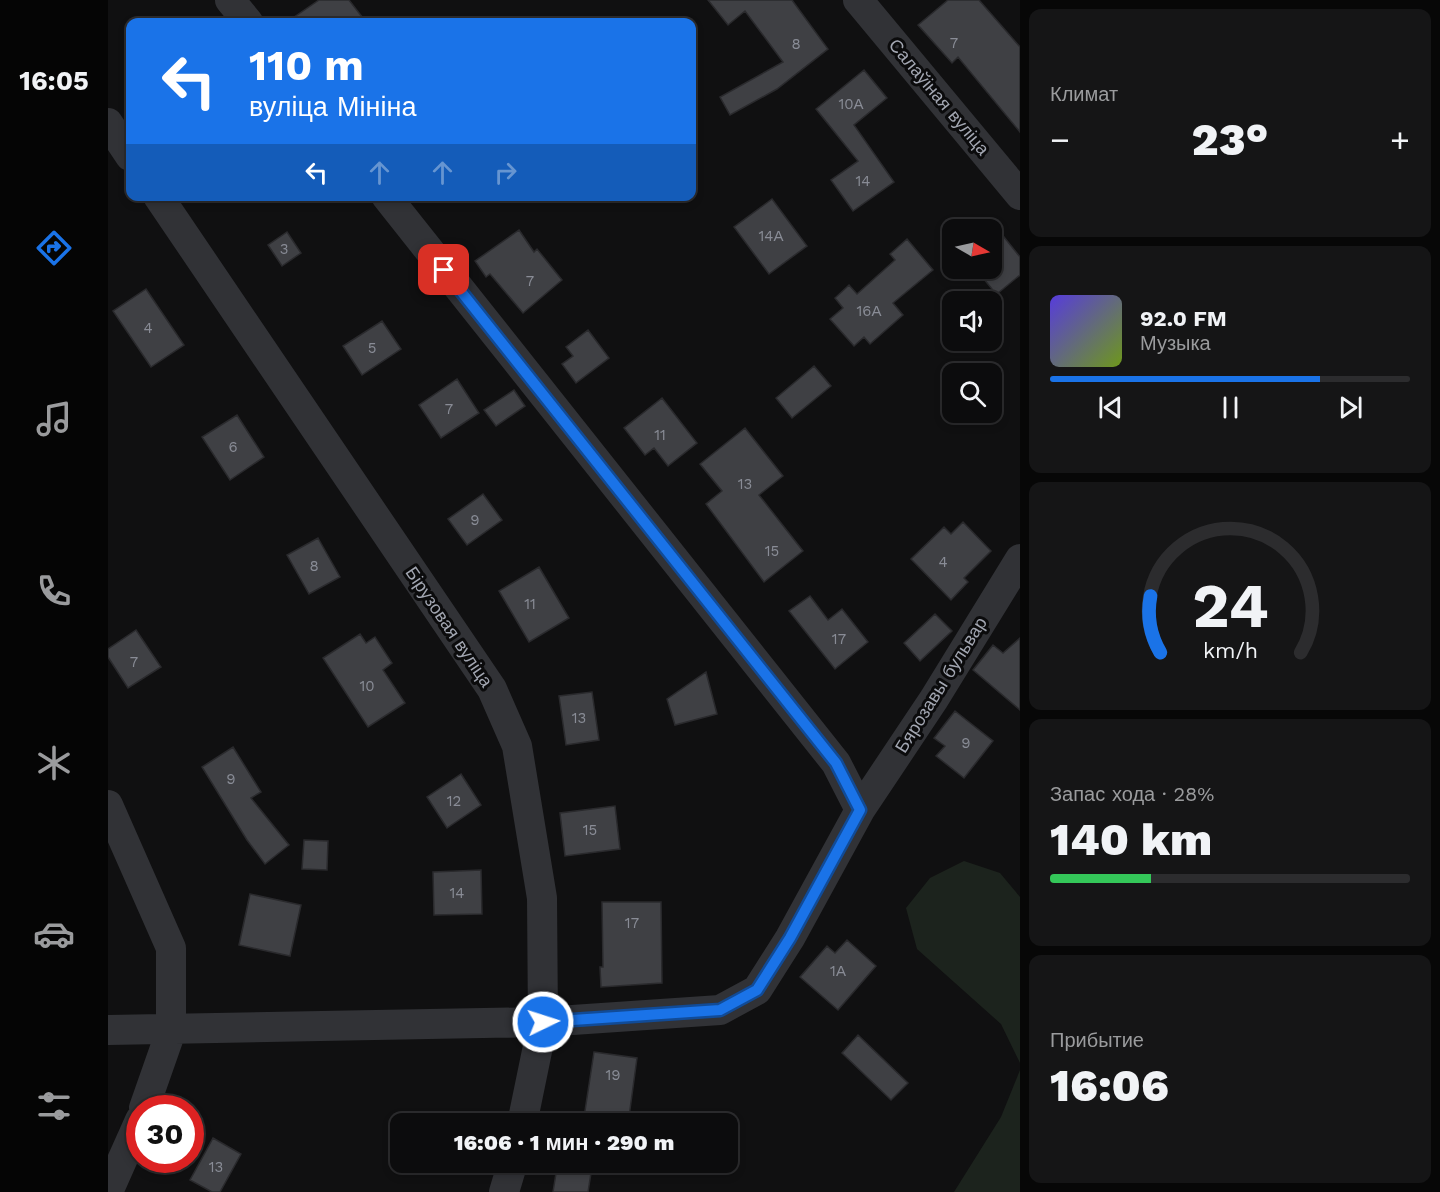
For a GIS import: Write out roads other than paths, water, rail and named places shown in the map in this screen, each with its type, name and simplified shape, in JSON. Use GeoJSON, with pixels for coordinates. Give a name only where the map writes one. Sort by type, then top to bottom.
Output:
{"type":"FeatureCollection","features":[{"type":"Feature","properties":{"kind":"street"},"geometry":{"type":"LineString","coordinates":[[230,0],[245,18]]}},
{"type":"Feature","properties":{"kind":"street","name":"Салаўіная вуліца"},"geometry":{"type":"LineString","coordinates":[[858,0],[1020,195]]}},
{"type":"Feature","properties":{"kind":"street"},"geometry":{"type":"LineString","coordinates":[[108,123],[126,150]]}},
{"type":"Feature","properties":{"kind":"street","name":"Бірузовая вуліца"},"geometry":{"type":"LineString","coordinates":[[161,201],[492,689],[517,746],[542,898],[543,1022],[524,1113]]}},
{"type":"Feature","properties":{"kind":"street"},"geometry":{"type":"LineString","coordinates":[[390,201],[836,763],[860,810]]}},
{"type":"Feature","properties":{"kind":"street","name":"Бярозавы бульвар"},"geometry":{"type":"LineString","coordinates":[[108,1030],[543,1022],[720,1010],[757,990],[790,938],[860,810],[934,699],[1020,559]]}},
{"type":"Feature","properties":{"kind":"street"},"geometry":{"type":"LineString","coordinates":[[108,805],[171,948],[171,1030],[148,1095]]}},
{"type":"Feature","properties":{"kind":"street"},"geometry":{"type":"LineString","coordinates":[[108,1192],[126,1152]]}},
{"type":"Feature","properties":{"kind":"street"},"geometry":{"type":"LineString","coordinates":[[504,1192],[510,1173]]}}]}
